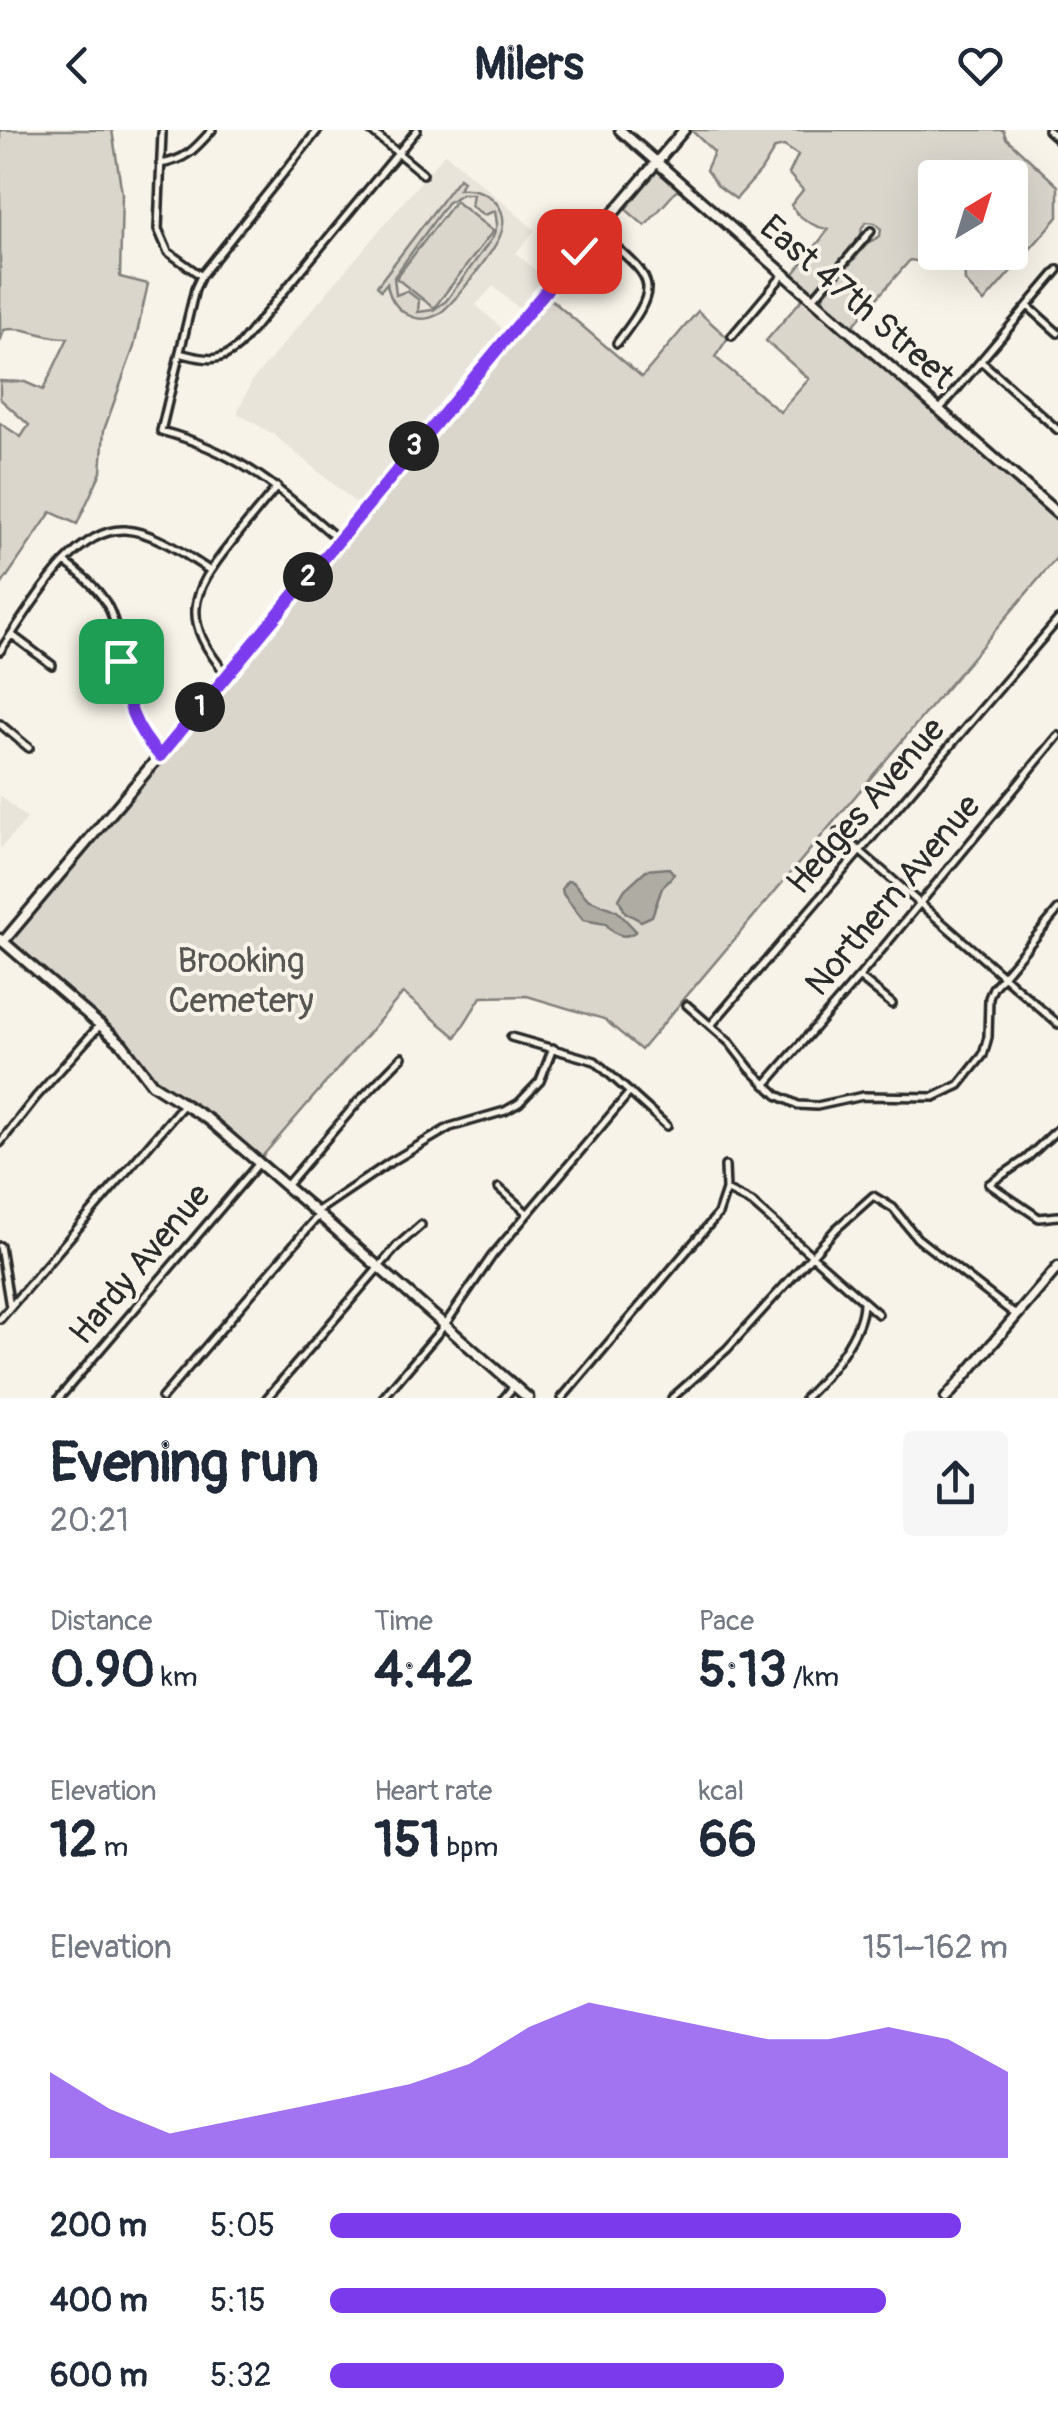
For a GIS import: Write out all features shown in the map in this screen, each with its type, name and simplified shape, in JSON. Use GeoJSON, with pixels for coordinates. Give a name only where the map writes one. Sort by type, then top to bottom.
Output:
{"type":"FeatureCollection","features":[{"type":"Feature","properties":{"kind":"street"},"geometry":{"type":"LineString","coordinates":[[160,164],[180,161],[192,154],[212,130]]}},
{"type":"Feature","properties":{"kind":"street"},"geometry":{"type":"LineString","coordinates":[[161,430],[182,354],[194,289],[318,130]]}},
{"type":"Feature","properties":{"kind":"street"},"geometry":{"type":"LineString","coordinates":[[370,130],[423,174]]}},
{"type":"Feature","properties":{"kind":"street"},"geometry":{"type":"LineString","coordinates":[[182,354],[212,361],[229,356],[418,130]]}},
{"type":"Feature","properties":{"kind":"street","name":"East 47th Street"},"geometry":{"type":"LineString","coordinates":[[620,130],[1058,514]]}},
{"type":"Feature","properties":{"kind":"street"},"geometry":{"type":"LineString","coordinates":[[528,1398],[210,1120],[152,1084],[122,1044],[1,940],[684,130]]}},
{"type":"Feature","properties":{"kind":"street"},"geometry":{"type":"LineString","coordinates":[[1048,130],[1058,139]]}},
{"type":"Feature","properties":{"kind":"street"},"geometry":{"type":"LineString","coordinates":[[162,132],[156,218],[168,252],[201,276]]}},
{"type":"Feature","properties":{"kind":"street"},"geometry":{"type":"LineString","coordinates":[[597,230],[641,270],[649,287],[647,300],[617,342]]}},
{"type":"Feature","properties":{"kind":"street"},"geometry":{"type":"LineString","coordinates":[[812,300],[871,231]]}},
{"type":"Feature","properties":{"kind":"street"},"geometry":{"type":"LineString","coordinates":[[939,410],[1058,270]]}},
{"type":"Feature","properties":{"kind":"street"},"geometry":{"type":"LineString","coordinates":[[732,336],[784,274]]}},
{"type":"Feature","properties":{"kind":"street"},"geometry":{"type":"LineString","coordinates":[[1028,306],[1058,332]]}},
{"type":"Feature","properties":{"kind":"street"},"geometry":{"type":"LineString","coordinates":[[981,362],[1058,430]]}},
{"type":"Feature","properties":{"kind":"street"},"geometry":{"type":"LineString","coordinates":[[152,434],[161,430],[223,452],[276,487],[340,540]]}},
{"type":"Feature","properties":{"kind":"street"},"geometry":{"type":"LineString","coordinates":[[227,674],[207,648],[196,620],[197,596],[209,570],[276,487]]}},
{"type":"Feature","properties":{"kind":"street"},"geometry":{"type":"LineString","coordinates":[[0,651],[65,562],[96,536],[124,530],[156,540],[209,570]]}},
{"type":"Feature","properties":{"kind":"street"},"geometry":{"type":"LineString","coordinates":[[65,562],[92,584],[112,614],[120,638],[129,710],[141,734],[160,756]]}},
{"type":"Feature","properties":{"kind":"street","name":"Hedges Avenue"},"geometry":{"type":"LineString","coordinates":[[711,1025],[1058,620]]}},
{"type":"Feature","properties":{"kind":"street"},"geometry":{"type":"LineString","coordinates":[[12,635],[52,665]]}},
{"type":"Feature","properties":{"kind":"street"},"geometry":{"type":"LineString","coordinates":[[0,724],[29,748]]}},
{"type":"Feature","properties":{"kind":"street","name":"Northern Avenue"},"geometry":{"type":"LineString","coordinates":[[766,1085],[1058,736]]}},
{"type":"Feature","properties":{"kind":"street"},"geometry":{"type":"LineString","coordinates":[[838,832],[1058,1024]]}},
{"type":"Feature","properties":{"kind":"street"},"geometry":{"type":"LineString","coordinates":[[687,1005],[711,1025],[766,1085],[787,1101],[809,1106],[863,1096],[916,1099],[948,1092],[966,1079],[983,1055],[988,1037],[989,998],[1002,976],[1058,910]]}},
{"type":"Feature","properties":{"kind":"street"},"geometry":{"type":"LineString","coordinates":[[859,977],[892,1004]]}},
{"type":"Feature","properties":{"kind":"street"},"geometry":{"type":"LineString","coordinates":[[0,1144],[101,1024]]}},
{"type":"Feature","properties":{"kind":"street"},"geometry":{"type":"LineString","coordinates":[[511,1037],[594,1062],[667,1126]]}},
{"type":"Feature","properties":{"kind":"street"},"geometry":{"type":"LineString","coordinates":[[162,1398],[317,1214],[389,1162],[450,1126],[519,1103],[540,1081],[553,1048]]}},
{"type":"Feature","properties":{"kind":"street"},"geometry":{"type":"LineString","coordinates":[[286,1186],[402,1057]]}},
{"type":"Feature","properties":{"kind":"street"},"geometry":{"type":"LineString","coordinates":[[383,1398],[444,1326],[492,1256],[630,1092]]}},
{"type":"Feature","properties":{"kind":"street"},"geometry":{"type":"LineString","coordinates":[[0,1319],[184,1104]]}},
{"type":"Feature","properties":{"kind":"street"},"geometry":{"type":"LineString","coordinates":[[1058,1128],[1026,1159],[989,1184],[1039,1218],[1058,1216]]}},
{"type":"Feature","properties":{"kind":"street","name":"Hardy Avenue"},"geometry":{"type":"LineString","coordinates":[[59,1398],[259,1163]]}},
{"type":"Feature","properties":{"kind":"street"},"geometry":{"type":"LineString","coordinates":[[562,1398],[718,1214],[726,1190],[725,1166]]}},
{"type":"Feature","properties":{"kind":"street"},"geometry":{"type":"LineString","coordinates":[[499,1188],[528,1214]]}},
{"type":"Feature","properties":{"kind":"street"},"geometry":{"type":"LineString","coordinates":[[726,1190],[752,1203],[878,1314]]}},
{"type":"Feature","properties":{"kind":"street"},"geometry":{"type":"LineString","coordinates":[[672,1398],[728,1350],[850,1214],[873,1196],[892,1208],[917,1238],[1016,1316]]}},
{"type":"Feature","properties":{"kind":"street"},"geometry":{"type":"LineString","coordinates":[[267,1398],[397,1246],[421,1225]]}},
{"type":"Feature","properties":{"kind":"street"},"geometry":{"type":"LineString","coordinates":[[0,1246],[10,1307]]}},
{"type":"Feature","properties":{"kind":"street"},"geometry":{"type":"LineString","coordinates":[[946,1398],[1058,1268]]}},
{"type":"Feature","properties":{"kind":"street"},"geometry":{"type":"LineString","coordinates":[[805,1398],[828,1374],[860,1324],[863,1301]]}},
{"type":"Feature","properties":{"kind":"street"},"geometry":{"type":"LineString","coordinates":[[504,1398],[514,1386]]}},
{"type":"Feature","properties":{"kind":"shaded area"},"geometry":{"type":"Polygon","coordinates":[[[445,153],[535,230],[516,253],[550,283],[524,313],[493,286],[476,305],[507,333],[499,336],[374,485],[362,508],[273,434],[237,413],[252,381],[445,153]]]}},
{"type":"Feature","properties":{"kind":"shaded area"},"geometry":{"type":"Polygon","coordinates":[[[0,795],[27,819],[0,849],[0,795]]]}},
{"type":"Feature","properties":{"kind":"shaded area"},"geometry":{"type":"Polygon","coordinates":[[[669,868],[674,874],[662,888],[652,916],[641,921],[625,912],[619,899],[625,889],[646,870],[669,868]]]}},
{"type":"Feature","properties":{"kind":"shaded area"},"geometry":{"type":"Polygon","coordinates":[[[567,881],[573,882],[588,899],[617,911],[636,931],[620,935],[606,924],[583,920],[563,894],[567,881]]]}},
{"type":"Feature","properties":{"kind":"green space"},"geometry":{"type":"Polygon","coordinates":[[[0,130],[112,130],[122,193],[120,277],[148,284],[134,347],[104,430],[101,472],[77,524],[51,512],[0,587],[0,423],[21,437],[29,425],[0,399],[0,381],[25,382],[43,390],[68,338],[12,329],[4,330],[0,342],[0,130]]]}},
{"type":"Feature","properties":{"kind":"green space"},"geometry":{"type":"Polygon","coordinates":[[[691,130],[1003,130],[1006,138],[1058,186],[1058,217],[1028,251],[1028,160],[918,160],[918,261],[910,260],[852,327],[824,302],[823,296],[868,243],[880,236],[881,229],[867,222],[861,235],[816,289],[810,291],[792,276],[829,229],[808,222],[791,205],[803,190],[789,174],[798,155],[784,146],[775,148],[736,199],[717,185],[706,170],[714,152],[691,130]]]}},
{"type":"Feature","properties":{"kind":"green space"},"geometry":{"type":"Polygon","coordinates":[[[656,170],[679,188],[645,226],[623,207],[656,170]]]}},
{"type":"Feature","properties":{"kind":"green space"},"geometry":{"type":"Polygon","coordinates":[[[459,178],[463,181],[459,189],[487,195],[500,208],[503,226],[496,244],[462,291],[437,315],[411,316],[398,307],[387,283],[381,290],[377,286],[459,178]],[[461,194],[447,203],[394,277],[396,295],[407,291],[419,300],[418,312],[433,310],[446,301],[493,237],[495,211],[484,215],[471,206],[473,194],[461,194]]]}},
{"type":"Feature","properties":{"kind":"green space"},"geometry":{"type":"Polygon","coordinates":[[[455,201],[493,231],[434,308],[396,278],[455,201]]]}},
{"type":"Feature","properties":{"kind":"green space"},"geometry":{"type":"Polygon","coordinates":[[[964,270],[1012,270],[984,302],[965,281],[964,270]]]}},
{"type":"Feature","properties":{"kind":"green space","name":"Brooking Cemetery"},"geometry":{"type":"Polygon","coordinates":[[[548,297],[642,377],[698,311],[728,338],[715,357],[780,412],[809,379],[766,341],[804,297],[1058,520],[1058,556],[641,1050],[604,1019],[527,996],[481,997],[456,1037],[403,993],[260,1159],[203,1111],[157,1083],[12,944],[11,936],[548,297]]]}},
{"type":"Feature","properties":{"kind":"route"},"geometry":{"type":"LineString","coordinates":[[121,661],[133,722],[160,756],[579,251]]}}]}
